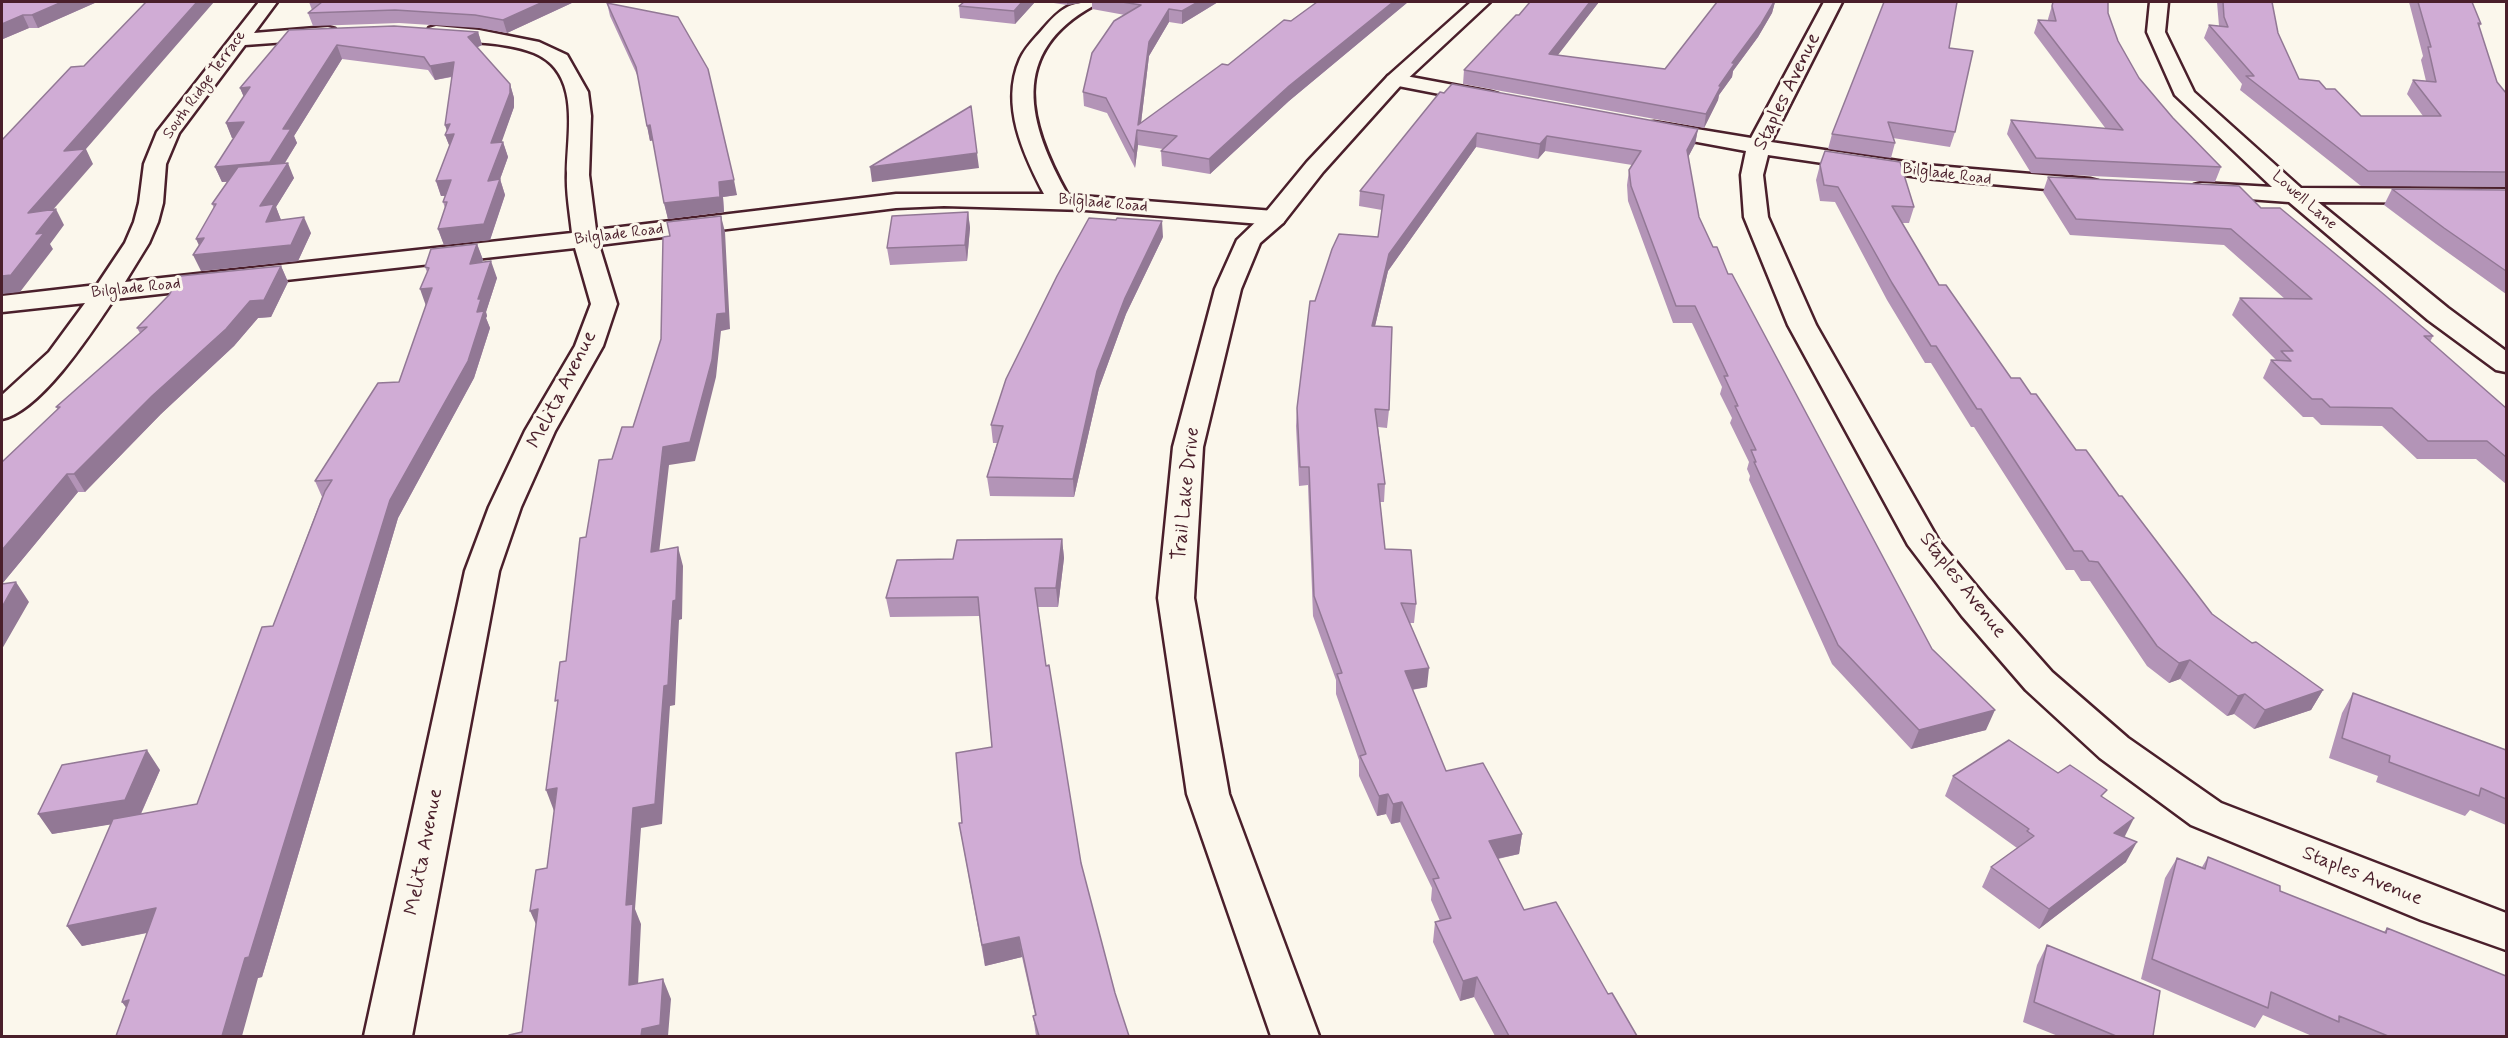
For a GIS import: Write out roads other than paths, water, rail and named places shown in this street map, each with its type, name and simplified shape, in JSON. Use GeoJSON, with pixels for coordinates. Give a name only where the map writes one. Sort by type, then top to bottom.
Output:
{"type":"FeatureCollection","features":[{"type":"Feature","properties":{"kind":"street","name":"South Ridge Terrace"},"geometry":{"type":"LineString","coordinates":[[2,410],[42,376],[59,358],[106,292],[146,222],[152,203],[154,164],[168,132],[267,2]]}},
{"type":"Feature","properties":{"kind":"street"},"geometry":{"type":"LineString","coordinates":[[1059,200],[1033,146],[1022,106],[1023,81],[1029,58],[1052,29],[1087,2]]}},
{"type":"Feature","properties":{"kind":"street","name":"Trail Lake Drive"},"geometry":{"type":"LineString","coordinates":[[1295,1036],[1208,794],[1176,598],[1188,447],[1228,289],[1249,240],[1274,218],[1323,159],[1395,80],[1481,2]]}},
{"type":"Feature","properties":{"kind":"street","name":"Staples Avenue"},"geometry":{"type":"LineString","coordinates":[[1833,2],[1758,147],[1752,175],[1756,217],[1802,326],[1925,545],[1975,608],[2039,681],[2114,748],[2206,814],[2437,907],[2506,932]]}},
{"type":"Feature","properties":{"kind":"street","name":"Lowell Lane"},"geometry":{"type":"LineString","coordinates":[[2159,2],[2156,32],[2185,95],[2295,195],[2438,314],[2506,364]]}},
{"type":"Feature","properties":{"kind":"street"},"geometry":{"type":"LineString","coordinates":[[238,40],[354,32]]}},
{"type":"Feature","properties":{"kind":"street","name":"Melita Avenue"},"geometry":{"type":"LineString","coordinates":[[388,1036],[482,571],[510,496],[540,431],[590,346],[604,304],[585,239],[578,175],[580,116],[578,92],[560,59],[539,48],[480,36],[409,32]]}},
{"type":"Feature","properties":{"kind":"street"},"geometry":{"type":"LineString","coordinates":[[1395,80],[1513,102]]}},
{"type":"Feature","properties":{"kind":"street","name":"Bilglade Road"},"geometry":{"type":"LineString","coordinates":[[1630,123],[1758,147],[1906,170],[1992,180],[2110,186]]}},
{"type":"Feature","properties":{"kind":"street"},"geometry":{"type":"LineString","coordinates":[[2178,189],[2295,195],[2506,196]]}},
{"type":"Feature","properties":{"kind":"street","name":"Bilglade Road"},"geometry":{"type":"LineString","coordinates":[[2,304],[585,239],[896,201],[946,198],[1059,200],[1274,218]]}}]}
